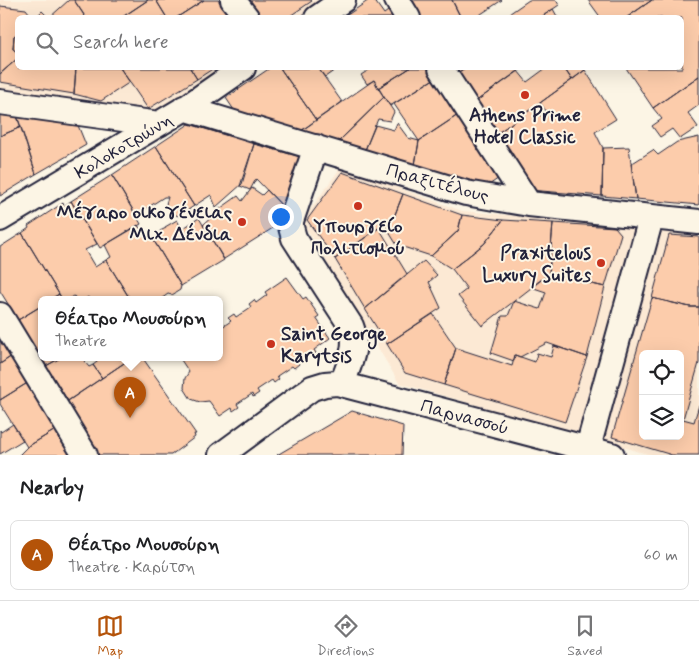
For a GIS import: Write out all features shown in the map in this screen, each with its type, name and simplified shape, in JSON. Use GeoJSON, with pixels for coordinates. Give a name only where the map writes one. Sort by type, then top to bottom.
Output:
{"type":"FeatureCollection","features":[{"type":"Feature","properties":{"kind":"street"},"geometry":{"type":"LineString","coordinates":[[234,0],[245,15]]}},
{"type":"Feature","properties":{"kind":"street"},"geometry":{"type":"LineString","coordinates":[[321,15],[343,0]]}},
{"type":"Feature","properties":{"kind":"street"},"geometry":{"type":"LineString","coordinates":[[397,0],[406,15]]}},
{"type":"Feature","properties":{"kind":"street","name":"Κολοκοτρώνη"},"geometry":{"type":"LineString","coordinates":[[0,219],[159,124],[241,70]]}},
{"type":"Feature","properties":{"kind":"street"},"geometry":{"type":"LineString","coordinates":[[442,70],[530,204]]}},
{"type":"Feature","properties":{"kind":"street"},"geometry":{"type":"LineString","coordinates":[[0,102],[159,124]]}},
{"type":"Feature","properties":{"kind":"street","name":"Πραξιτέλους"},"geometry":{"type":"LineString","coordinates":[[184,108],[466,193],[530,204],[699,222]]}},
{"type":"Feature","properties":{"kind":"street"},"geometry":{"type":"LineString","coordinates":[[221,455],[312,388],[325,384],[342,384],[352,356],[355,340],[351,326],[294,238],[291,227],[294,210],[316,147]]}},
{"type":"Feature","properties":{"kind":"street"},"geometry":{"type":"LineString","coordinates":[[587,451],[652,218]]}},
{"type":"Feature","properties":{"kind":"street"},"geometry":{"type":"LineString","coordinates":[[0,315],[86,455]]}},
{"type":"Feature","properties":{"kind":"street","name":"Παρνασσού"},"geometry":{"type":"LineString","coordinates":[[342,384],[587,451],[612,455]]}},
{"type":"Feature","properties":{"kind":"shaded area"},"geometry":{"type":"Polygon","coordinates":[[[0,0],[330,0],[306,15],[15,15],[15,70],[225,70],[155,115],[0,91],[0,0]]]}},
{"type":"Feature","properties":{"kind":"shaded area"},"geometry":{"type":"Polygon","coordinates":[[[341,167],[462,211],[699,232],[699,455],[651,455],[399,383],[302,221],[341,167]]]}},
{"type":"Feature","properties":{"kind":"building"},"geometry":{"type":"Polygon","coordinates":[[[69,0],[74,0],[84,15],[52,15],[69,0]]]}},
{"type":"Feature","properties":{"kind":"building"},"geometry":{"type":"Polygon","coordinates":[[[74,0],[148,0],[126,15],[84,15],[74,0]]]}},
{"type":"Feature","properties":{"kind":"building"},"geometry":{"type":"Polygon","coordinates":[[[148,0],[156,0],[165,15],[126,15],[148,0]]]}},
{"type":"Feature","properties":{"kind":"building"},"geometry":{"type":"Polygon","coordinates":[[[156,0],[204,0],[181,15],[165,15],[156,0]]]}},
{"type":"Feature","properties":{"kind":"building"},"geometry":{"type":"Polygon","coordinates":[[[204,0],[218,0],[229,15],[181,15],[204,0]]]}},
{"type":"Feature","properties":{"kind":"building"},"geometry":{"type":"Polygon","coordinates":[[[243,0],[312,1],[291,15],[254,15],[243,0]]]}},
{"type":"Feature","properties":{"kind":"building"},"geometry":{"type":"Polygon","coordinates":[[[369,0],[374,0],[384,14],[392,8],[396,15],[347,15],[369,0]]]}},
{"type":"Feature","properties":{"kind":"building"},"geometry":{"type":"Polygon","coordinates":[[[411,0],[452,0],[460,15],[420,15],[411,0]]]}},
{"type":"Feature","properties":{"kind":"building"},"geometry":{"type":"Polygon","coordinates":[[[452,0],[502,0],[480,15],[460,15],[452,0]]]}},
{"type":"Feature","properties":{"kind":"building"},"geometry":{"type":"Polygon","coordinates":[[[529,0],[556,0],[559,5],[544,15],[507,15],[529,0]]]}},
{"type":"Feature","properties":{"kind":"building"},"geometry":{"type":"Polygon","coordinates":[[[588,0],[652,0],[630,15],[599,15],[588,0]]]}},
{"type":"Feature","properties":{"kind":"building"},"geometry":{"type":"Polygon","coordinates":[[[652,0],[699,0],[699,76],[653,108],[627,70],[684,70],[684,15],[630,15],[652,0]]]}},
{"type":"Feature","properties":{"kind":"building"},"geometry":{"type":"Polygon","coordinates":[[[0,6],[26,9],[31,15],[15,15],[13,49],[15,51],[15,61],[0,74],[0,6]]]}},
{"type":"Feature","properties":{"kind":"building"},"geometry":{"type":"Polygon","coordinates":[[[553,9],[556,15],[544,15],[553,9]]]}},
{"type":"Feature","properties":{"kind":"building"},"geometry":{"type":"Polygon","coordinates":[[[42,11],[46,15],[38,15],[42,11]]]}},
{"type":"Feature","properties":{"kind":"building"},"geometry":{"type":"Polygon","coordinates":[[[15,35],[15,51],[13,49],[15,35]]]}},
{"type":"Feature","properties":{"kind":"building"},"geometry":{"type":"Polygon","coordinates":[[[15,61],[15,70],[76,70],[74,94],[0,82],[0,74],[15,61]]]}},
{"type":"Feature","properties":{"kind":"building"},"geometry":{"type":"Polygon","coordinates":[[[76,70],[121,70],[130,82],[101,101],[74,94],[76,70]]]}},
{"type":"Feature","properties":{"kind":"building"},"geometry":{"type":"Polygon","coordinates":[[[121,70],[191,70],[197,79],[148,109],[121,70]]]}},
{"type":"Feature","properties":{"kind":"building"},"geometry":{"type":"Polygon","coordinates":[[[191,70],[211,70],[197,79],[191,70]]]}},
{"type":"Feature","properties":{"kind":"building"},"geometry":{"type":"Polygon","coordinates":[[[267,70],[281,70],[316,120],[301,131],[234,110],[226,98],[267,70]]]}},
{"type":"Feature","properties":{"kind":"building"},"geometry":{"type":"Polygon","coordinates":[[[281,70],[319,70],[342,102],[316,120],[281,70]]]}},
{"type":"Feature","properties":{"kind":"building"},"geometry":{"type":"Polygon","coordinates":[[[320,70],[335,70],[325,77],[320,70]]]}},
{"type":"Feature","properties":{"kind":"building"},"geometry":{"type":"Polygon","coordinates":[[[369,70],[407,70],[378,88],[374,80],[367,84],[361,75],[369,70]]]}},
{"type":"Feature","properties":{"kind":"building"},"geometry":{"type":"Polygon","coordinates":[[[407,70],[432,70],[437,77],[390,106],[378,88],[407,70]]]}},
{"type":"Feature","properties":{"kind":"building"},"geometry":{"type":"Polygon","coordinates":[[[462,70],[520,70],[475,102],[457,73],[462,70]]]}},
{"type":"Feature","properties":{"kind":"building"},"geometry":{"type":"Polygon","coordinates":[[[543,70],[565,70],[572,80],[495,135],[475,102],[518,71],[527,82],[543,70]]]}},
{"type":"Feature","properties":{"kind":"building"},"geometry":{"type":"Polygon","coordinates":[[[565,70],[585,70],[572,80],[565,70]]]}},
{"type":"Feature","properties":{"kind":"building"},"geometry":{"type":"Polygon","coordinates":[[[585,70],[616,119],[595,132],[603,148],[602,196],[529,190],[495,135],[534,107],[540,116],[546,111],[540,103],[585,70]]]}},
{"type":"Feature","properties":{"kind":"building"},"geometry":{"type":"Polygon","coordinates":[[[699,76],[699,105],[688,113],[698,127],[680,139],[672,129],[660,137],[652,126],[662,119],[653,108],[699,76]]]}},
{"type":"Feature","properties":{"kind":"building"},"geometry":{"type":"Polygon","coordinates":[[[437,77],[461,113],[419,141],[394,104],[437,77]]]}},
{"type":"Feature","properties":{"kind":"building"},"geometry":{"type":"Polygon","coordinates":[[[374,80],[384,97],[338,142],[301,131],[374,80]]]}},
{"type":"Feature","properties":{"kind":"building"},"geometry":{"type":"Polygon","coordinates":[[[384,97],[394,112],[390,121],[378,119],[365,150],[338,142],[384,97]]]}},
{"type":"Feature","properties":{"kind":"building"},"geometry":{"type":"Polygon","coordinates":[[[0,111],[16,113],[21,127],[0,136],[0,111]]]}},
{"type":"Feature","properties":{"kind":"building"},"geometry":{"type":"Polygon","coordinates":[[[16,113],[77,123],[86,145],[36,174],[16,113]]]}},
{"type":"Feature","properties":{"kind":"building"},"geometry":{"type":"Polygon","coordinates":[[[461,113],[502,176],[486,187],[415,165],[419,141],[461,113]]]}},
{"type":"Feature","properties":{"kind":"building"},"geometry":{"type":"Polygon","coordinates":[[[397,123],[408,138],[419,141],[415,165],[365,150],[375,125],[394,130],[397,123]]]}},
{"type":"Feature","properties":{"kind":"building"},"geometry":{"type":"Polygon","coordinates":[[[189,124],[254,144],[242,184],[216,207],[211,195],[194,206],[156,146],[189,124]]]}},
{"type":"Feature","properties":{"kind":"building"},"geometry":{"type":"Polygon","coordinates":[[[21,127],[36,174],[0,196],[0,136],[21,127]]]}},
{"type":"Feature","properties":{"kind":"building"},"geometry":{"type":"Polygon","coordinates":[[[699,137],[699,205],[636,199],[631,164],[653,150],[658,155],[677,142],[699,137]]]}},
{"type":"Feature","properties":{"kind":"building"},"geometry":{"type":"Polygon","coordinates":[[[254,144],[305,158],[287,211],[256,179],[250,190],[240,186],[254,144]]]}},
{"type":"Feature","properties":{"kind":"building"},"geometry":{"type":"Polygon","coordinates":[[[156,146],[194,206],[179,216],[173,214],[166,204],[168,197],[164,197],[136,215],[112,175],[156,146]]]}},
{"type":"Feature","properties":{"kind":"building"},"geometry":{"type":"Polygon","coordinates":[[[629,147],[636,199],[602,196],[603,148],[629,147]]]}},
{"type":"Feature","properties":{"kind":"building","name":"Υπουργείο Πολιτισμού"},"geometry":{"type":"Polygon","coordinates":[[[342,172],[403,194],[394,217],[335,259],[307,220],[342,172]]]}},
{"type":"Feature","properties":{"kind":"building"},"geometry":{"type":"Polygon","coordinates":[[[112,175],[141,224],[100,248],[71,201],[112,175]]]}},
{"type":"Feature","properties":{"kind":"building","name":"Μέγαρο οικογένειας Μιχ. Δένδια"},"geometry":{"type":"Polygon","coordinates":[[[252,188],[262,195],[267,190],[287,211],[284,218],[273,228],[224,259],[203,225],[214,213],[238,196],[242,201],[252,188]]]}},
{"type":"Feature","properties":{"kind":"building"},"geometry":{"type":"Polygon","coordinates":[[[403,194],[462,215],[458,231],[431,256],[397,245],[384,224],[394,217],[403,194]]]}},
{"type":"Feature","properties":{"kind":"building"},"geometry":{"type":"Polygon","coordinates":[[[71,201],[97,244],[85,250],[95,267],[106,260],[128,296],[60,296],[22,233],[29,228],[28,226],[63,203],[64,206],[71,201]]]}},
{"type":"Feature","properties":{"kind":"building"},"geometry":{"type":"Polygon","coordinates":[[[462,215],[503,220],[484,244],[452,269],[431,256],[458,231],[462,215]]]}},
{"type":"Feature","properties":{"kind":"building"},"geometry":{"type":"Polygon","coordinates":[[[199,218],[224,260],[181,286],[154,241],[160,238],[160,231],[177,220],[182,229],[199,218]]]}},
{"type":"Feature","properties":{"kind":"building"},"geometry":{"type":"Polygon","coordinates":[[[503,220],[553,223],[549,274],[482,326],[458,296],[467,289],[452,269],[484,244],[503,220]]]}},
{"type":"Feature","properties":{"kind":"building"},"geometry":{"type":"Polygon","coordinates":[[[553,223],[615,227],[621,234],[605,287],[549,274],[553,223]]]}},
{"type":"Feature","properties":{"kind":"building"},"geometry":{"type":"Polygon","coordinates":[[[138,225],[145,237],[150,234],[181,286],[180,290],[172,295],[168,294],[165,296],[128,296],[106,260],[111,257],[105,245],[138,225]]]}},
{"type":"Feature","properties":{"kind":"building"},"geometry":{"type":"Polygon","coordinates":[[[379,228],[407,274],[365,309],[335,259],[379,228]]]}},
{"type":"Feature","properties":{"kind":"building"},"geometry":{"type":"Polygon","coordinates":[[[22,233],[59,294],[56,296],[38,296],[38,308],[18,320],[0,291],[0,247],[22,233]]]}},
{"type":"Feature","properties":{"kind":"building"},"geometry":{"type":"Polygon","coordinates":[[[669,235],[699,237],[699,307],[690,307],[652,298],[669,235]]]}},
{"type":"Feature","properties":{"kind":"building"},"geometry":{"type":"Polygon","coordinates":[[[424,261],[437,275],[429,282],[441,308],[387,344],[365,309],[424,261]]]}},
{"type":"Feature","properties":{"kind":"building"},"geometry":{"type":"Polygon","coordinates":[[[549,274],[605,287],[587,357],[547,343],[520,357],[515,355],[514,361],[491,353],[502,316],[508,316],[514,301],[540,309],[546,292],[531,287],[549,274]]]}},
{"type":"Feature","properties":{"kind":"building","name":"Saint George Karytsis"},"geometry":{"type":"Polygon","coordinates":[[[287,277],[303,299],[306,297],[319,316],[316,318],[330,338],[314,350],[316,353],[311,357],[309,354],[297,361],[299,364],[294,368],[292,366],[277,376],[279,379],[274,383],[272,380],[257,390],[259,393],[253,397],[252,394],[237,404],[239,407],[233,411],[232,408],[220,416],[209,401],[200,402],[191,399],[184,388],[185,378],[189,372],[182,361],[223,361],[223,326],[231,321],[228,318],[234,314],[236,317],[251,307],[249,304],[254,300],[256,303],[267,295],[265,292],[287,277]]]}},
{"type":"Feature","properties":{"kind":"building"},"geometry":{"type":"Polygon","coordinates":[[[652,298],[690,307],[699,307],[699,363],[684,416],[684,350],[639,350],[639,440],[684,440],[684,419],[694,422],[699,405],[699,455],[672,455],[612,437],[652,298]]]}},
{"type":"Feature","properties":{"kind":"building"},"geometry":{"type":"Polygon","coordinates":[[[38,308],[38,353],[18,320],[38,308]]]}},
{"type":"Feature","properties":{"kind":"building"},"geometry":{"type":"Polygon","coordinates":[[[433,314],[456,348],[444,385],[405,373],[387,344],[433,314]]]}},
{"type":"Feature","properties":{"kind":"building"},"geometry":{"type":"Polygon","coordinates":[[[0,335],[12,356],[0,364],[0,335]]]}},
{"type":"Feature","properties":{"kind":"building"},"geometry":{"type":"Polygon","coordinates":[[[554,346],[587,357],[565,422],[444,385],[456,348],[512,366],[515,355],[535,362],[537,353],[551,357],[554,346]]]}},
{"type":"Feature","properties":{"kind":"building"},"geometry":{"type":"Polygon","coordinates":[[[12,356],[29,382],[0,400],[0,364],[12,356]]]}},
{"type":"Feature","properties":{"kind":"building"},"geometry":{"type":"Polygon","coordinates":[[[43,361],[55,361],[46,366],[43,361]]]}},
{"type":"Feature","properties":{"kind":"building"},"geometry":{"type":"Polygon","coordinates":[[[55,361],[84,361],[89,367],[93,365],[102,378],[68,401],[46,366],[55,361]]]}},
{"type":"Feature","properties":{"kind":"building"},"geometry":{"type":"Polygon","coordinates":[[[127,361],[102,378],[93,365],[97,362],[127,361]]]}},
{"type":"Feature","properties":{"kind":"building"},"geometry":{"type":"Polygon","coordinates":[[[127,361],[145,361],[196,434],[194,434],[195,437],[171,455],[98,455],[66,402],[127,361]]]}},
{"type":"Feature","properties":{"kind":"building"},"geometry":{"type":"Polygon","coordinates":[[[29,382],[57,429],[27,447],[0,404],[0,400],[29,382]]]}},
{"type":"Feature","properties":{"kind":"building"},"geometry":{"type":"Polygon","coordinates":[[[352,411],[403,426],[402,455],[277,455],[352,411]]]}},
{"type":"Feature","properties":{"kind":"building"},"geometry":{"type":"Polygon","coordinates":[[[13,424],[23,440],[0,454],[0,430],[1,432],[13,424]]]}},
{"type":"Feature","properties":{"kind":"building"},"geometry":{"type":"Polygon","coordinates":[[[57,429],[73,455],[19,455],[27,447],[57,429]]]}},
{"type":"Feature","properties":{"kind":"place","name":"Athens Prime Hotel Classic"},"geometry":{"type":"Point","coordinates":[525,95]}},
{"type":"Feature","properties":{"kind":"place","name":"Υπουργείο Πολιτισμού"},"geometry":{"type":"Point","coordinates":[358,206]}},
{"type":"Feature","properties":{"kind":"place","name":"Μέγαρο οικογένειας Μιχ. Δένδια"},"geometry":{"type":"Point","coordinates":[242,222]}},
{"type":"Feature","properties":{"kind":"place","name":"Praxitelous Luxury Suites"},"geometry":{"type":"Point","coordinates":[601,263]}},
{"type":"Feature","properties":{"kind":"place","name":"Saint George Karytsis"},"geometry":{"type":"Point","coordinates":[271,344]}},
{"type":"Feature","properties":{"kind":"place","name":"Θέατρο Μουσούρη"},"geometry":{"type":"Point","coordinates":[130,418]}}]}
